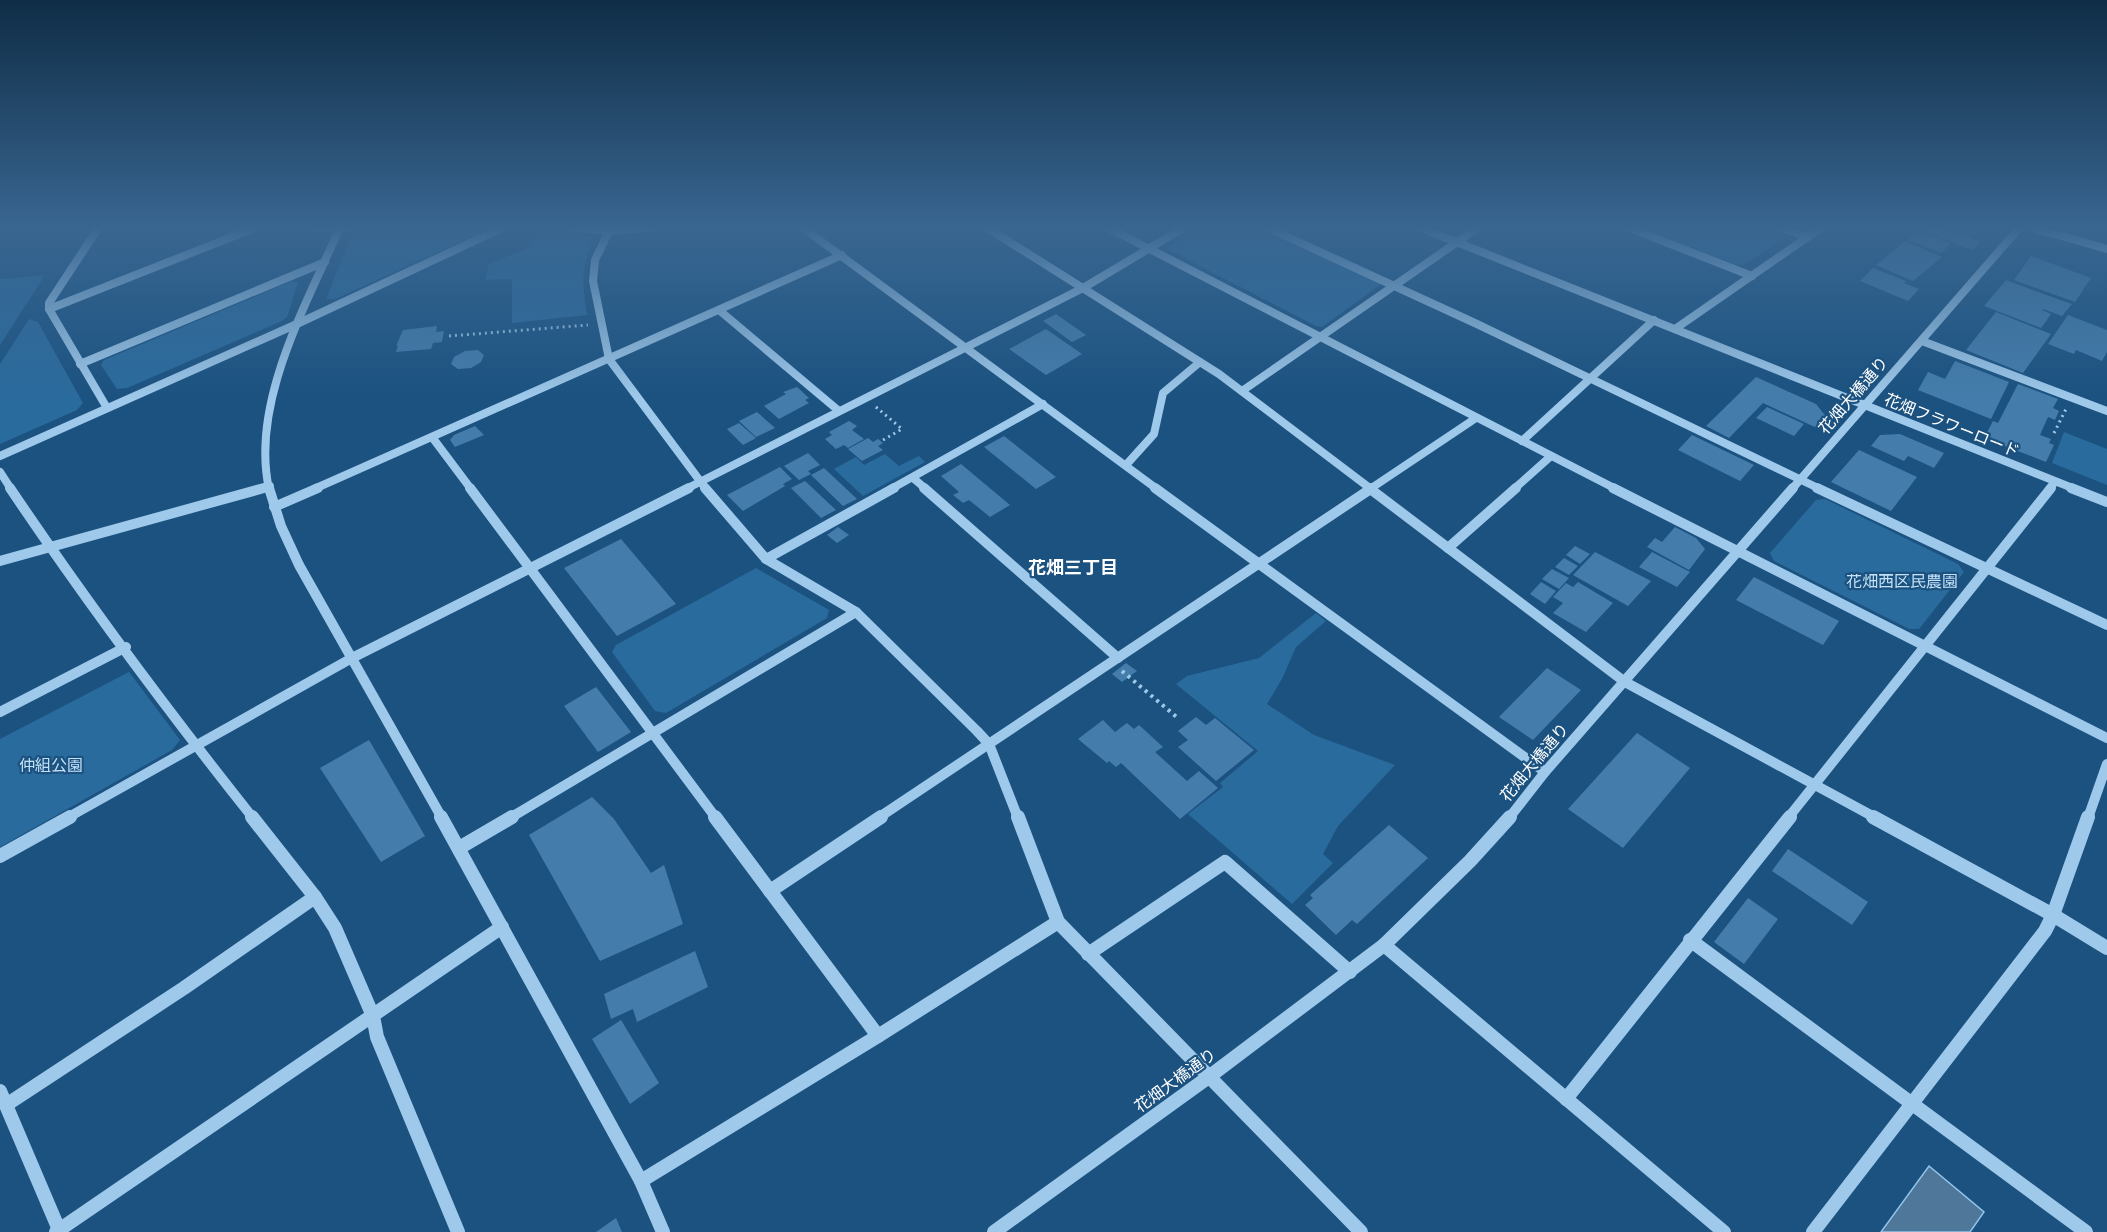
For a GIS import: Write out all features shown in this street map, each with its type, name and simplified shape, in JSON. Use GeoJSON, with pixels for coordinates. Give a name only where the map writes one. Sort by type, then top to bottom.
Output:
{"type":"FeatureCollection","features":[{"type":"Feature","properties":{"kind":"street"},"geometry":{"type":"LineString","coordinates":[[61,284],[49,303],[49,309],[107,408]]}},
{"type":"Feature","properties":{"kind":"street"},"geometry":{"type":"LineString","coordinates":[[49,309],[111,284]]}},
{"type":"Feature","properties":{"kind":"street"},"geometry":{"type":"LineString","coordinates":[[80,364],[271,284]]}},
{"type":"Feature","properties":{"kind":"street"},"geometry":{"type":"LineString","coordinates":[[315,284],[272,397],[267,423],[267,467],[274,507],[301,567],[459,848],[641,1181],[663,1232]]}},
{"type":"Feature","properties":{"kind":"street"},"geometry":{"type":"LineString","coordinates":[[0,456],[381,284]]}},
{"type":"Feature","properties":{"kind":"street"},"geometry":{"type":"LineString","coordinates":[[594,284],[600,324],[609,358],[700,482],[766,559],[856,612],[989,744],[1058,922],[1360,1232]]}},
{"type":"Feature","properties":{"kind":"street"},"geometry":{"type":"LineString","coordinates":[[274,507],[776,284]]}},
{"type":"Feature","properties":{"kind":"street"},"geometry":{"type":"LineString","coordinates":[[882,284],[1258,564],[1545,772]]}},
{"type":"Feature","properties":{"kind":"street"},"geometry":{"type":"LineString","coordinates":[[1077,284],[1242,391],[1625,682],[2053,915],[2107,948]]}},
{"type":"Feature","properties":{"kind":"street"},"geometry":{"type":"LineString","coordinates":[[0,856],[352,658],[1089,284]]}},
{"type":"Feature","properties":{"kind":"street"},"geometry":{"type":"LineString","coordinates":[[1219,284],[1738,552],[2107,738]]}},
{"type":"Feature","properties":{"kind":"street","name":"花畑フラワーロード"},"geometry":{"type":"LineString","coordinates":[[1564,284],[2107,502]]}},
{"type":"Feature","properties":{"kind":"street"},"geometry":{"type":"LineString","coordinates":[[1675,329],[1740,284]]}},
{"type":"Feature","properties":{"kind":"street","name":"花畑大橋通り"},"geometry":{"type":"LineString","coordinates":[[994,1232],[1210,1076],[1384,945],[1470,861],[1509,818],[1545,772],[1971,284]]}},
{"type":"Feature","properties":{"kind":"street"},"geometry":{"type":"LineString","coordinates":[[1242,391],[1396,285],[2107,625]]}},
{"type":"Feature","properties":{"kind":"street"},"geometry":{"type":"LineString","coordinates":[[719,310],[839,411]]}},
{"type":"Feature","properties":{"kind":"street"},"geometry":{"type":"LineString","coordinates":[[1522,441],[1654,320]]}},
{"type":"Feature","properties":{"kind":"street"},"geometry":{"type":"LineString","coordinates":[[1922,341],[2107,411]]}},
{"type":"Feature","properties":{"kind":"street"},"geometry":{"type":"LineString","coordinates":[[1126,465],[1154,434],[1163,393],[1200,362]]}},
{"type":"Feature","properties":{"kind":"street"},"geometry":{"type":"LineString","coordinates":[[766,559],[1043,404]]}},
{"type":"Feature","properties":{"kind":"street"},"geometry":{"type":"LineString","coordinates":[[770,891],[1476,418]]}},
{"type":"Feature","properties":{"kind":"street"},"geometry":{"type":"LineString","coordinates":[[432,437],[878,1036]]}},
{"type":"Feature","properties":{"kind":"street"},"geometry":{"type":"LineString","coordinates":[[1448,548],[1551,456]]}},
{"type":"Feature","properties":{"kind":"street"},"geometry":{"type":"LineString","coordinates":[[0,472],[50,547],[126,647],[195,745],[315,897],[335,928],[373,1016],[377,1037],[458,1232]]}},
{"type":"Feature","properties":{"kind":"street"},"geometry":{"type":"LineString","coordinates":[[913,478],[1115,660]]}},
{"type":"Feature","properties":{"kind":"street"},"geometry":{"type":"LineString","coordinates":[[1566,1099],[2055,482]]}},
{"type":"Feature","properties":{"kind":"street"},"geometry":{"type":"LineString","coordinates":[[0,561],[270,486]]}},
{"type":"Feature","properties":{"kind":"street"},"geometry":{"type":"LineString","coordinates":[[459,848],[653,735],[856,612]]}},
{"type":"Feature","properties":{"kind":"street"},"geometry":{"type":"LineString","coordinates":[[0,711],[126,647]]}},
{"type":"Feature","properties":{"kind":"street"},"geometry":{"type":"LineString","coordinates":[[1813,1232],[2044,931],[2053,915],[2107,764]]}},
{"type":"Feature","properties":{"kind":"street"},"geometry":{"type":"LineString","coordinates":[[1088,954],[1225,862],[1350,972]]}},
{"type":"Feature","properties":{"kind":"street"},"geometry":{"type":"LineString","coordinates":[[6,1105],[184,988],[315,897]]}},
{"type":"Feature","properties":{"kind":"street"},"geometry":{"type":"LineString","coordinates":[[641,1181],[878,1036],[1058,922]]}},
{"type":"Feature","properties":{"kind":"street"},"geometry":{"type":"LineString","coordinates":[[0,1091],[58,1231],[502,927]]}},
{"type":"Feature","properties":{"kind":"street"},"geometry":{"type":"LineString","coordinates":[[1690,940],[2085,1232]]}},
{"type":"Feature","properties":{"kind":"street"},"geometry":{"type":"LineString","coordinates":[[1384,945],[1724,1232]]}},
{"type":"Feature","properties":{"kind":"path"},"geometry":{"type":"LineString","coordinates":[[449,336],[600,324]]}},
{"type":"Feature","properties":{"kind":"path"},"geometry":{"type":"LineString","coordinates":[[2054,433],[2071,398]]}},
{"type":"Feature","properties":{"kind":"path"},"geometry":{"type":"LineString","coordinates":[[873,404],[902,429],[883,440]]}},
{"type":"Feature","properties":{"kind":"path"},"geometry":{"type":"LineString","coordinates":[[1115,660],[1179,719]]}},
{"type":"Feature","properties":{"kind":"green space"},"geometry":{"type":"Polygon","coordinates":[[[0,284],[39,284],[0,345],[0,284]]]}},
{"type":"Feature","properties":{"kind":"green space"},"geometry":{"type":"Polygon","coordinates":[[[284,284],[297,284],[287,317],[282,321],[127,388],[117,389],[101,365],[104,360],[284,284]]]}},
{"type":"Feature","properties":{"kind":"green space"},"geometry":{"type":"Polygon","coordinates":[[[332,284],[367,284],[335,299],[326,299],[332,284]]]}},
{"type":"Feature","properties":{"kind":"green space"},"geometry":{"type":"Polygon","coordinates":[[[512,284],[584,284],[587,315],[512,323],[512,284]]]}},
{"type":"Feature","properties":{"kind":"green space"},"geometry":{"type":"Polygon","coordinates":[[[1236,284],[1380,284],[1322,327],[1236,284]]]}},
{"type":"Feature","properties":{"kind":"green space"},"geometry":{"type":"Polygon","coordinates":[[[29,319],[38,322],[83,403],[77,410],[0,444],[0,364],[29,319]]]}},
{"type":"Feature","properties":{"kind":"green space"},"geometry":{"type":"Polygon","coordinates":[[[2064,432],[2107,449],[2107,485],[2052,463],[2064,432]]]}},
{"type":"Feature","properties":{"kind":"green space"},"geometry":{"type":"Polygon","coordinates":[[[885,454],[899,466],[919,456],[925,462],[863,496],[834,469],[856,457],[864,465],[885,454]]]}},
{"type":"Feature","properties":{"kind":"green space","name":"花畑西区民農園"},"geometry":{"type":"Polygon","coordinates":[[[1825,499],[1958,564],[1964,572],[1919,629],[1909,629],[1774,561],[1770,553],[1816,500],[1825,499]]]}},
{"type":"Feature","properties":{"kind":"green space"},"geometry":{"type":"Polygon","coordinates":[[[756,568],[829,610],[827,618],[666,713],[655,711],[612,652],[616,645],[756,568]]]}},
{"type":"Feature","properties":{"kind":"green space"},"geometry":{"type":"Polygon","coordinates":[[[1316,613],[1326,621],[1296,647],[1282,679],[1267,704],[1314,735],[1395,765],[1338,826],[1323,854],[1333,863],[1292,904],[1188,814],[1223,787],[1220,783],[1258,751],[1176,684],[1187,676],[1259,658],[1316,613]]]}},
{"type":"Feature","properties":{"kind":"green space","name":"仲組公園"},"geometry":{"type":"Polygon","coordinates":[[[129,672],[180,740],[172,750],[0,847],[0,739],[129,672]]]}},
{"type":"Feature","properties":{"kind":"shaded area"},"geometry":{"type":"Polygon","coordinates":[[[1929,1166],[1984,1212],[1970,1232],[1881,1232],[1929,1166]]]}},
{"type":"Feature","properties":{"kind":"building"},"geometry":{"type":"Polygon","coordinates":[[[1868,284],[1908,284],[1919,289],[1908,301],[1868,284]]]}},
{"type":"Feature","properties":{"kind":"building"},"geometry":{"type":"Polygon","coordinates":[[[2002,284],[2018,284],[2072,304],[2062,316],[2043,309],[2051,314],[2041,328],[1984,306],[2002,284]]]}},
{"type":"Feature","properties":{"kind":"building"},"geometry":{"type":"Polygon","coordinates":[[[2026,284],[2087,284],[2075,302],[2026,284]]]}},
{"type":"Feature","properties":{"kind":"building"},"geometry":{"type":"Polygon","coordinates":[[[1996,312],[2051,334],[2023,373],[1966,350],[1996,312]]]}},
{"type":"Feature","properties":{"kind":"building"},"geometry":{"type":"Polygon","coordinates":[[[1056,314],[1086,335],[1072,342],[1043,321],[1056,314]]]}},
{"type":"Feature","properties":{"kind":"building"},"geometry":{"type":"Polygon","coordinates":[[[2068,315],[2107,330],[2107,352],[2102,361],[2076,350],[2074,354],[2048,344],[2068,315]]]}},
{"type":"Feature","properties":{"kind":"building"},"geometry":{"type":"Polygon","coordinates":[[[437,326],[436,332],[444,331],[442,342],[433,343],[431,349],[396,352],[398,345],[396,346],[403,330],[437,326]]]}},
{"type":"Feature","properties":{"kind":"building"},"geometry":{"type":"Polygon","coordinates":[[[1046,329],[1082,354],[1046,375],[1009,349],[1046,329]]]}},
{"type":"Feature","properties":{"kind":"building"},"geometry":{"type":"Polygon","coordinates":[[[478,350],[484,355],[481,362],[471,368],[458,369],[451,364],[454,357],[465,351],[478,350]]]}},
{"type":"Feature","properties":{"kind":"building"},"geometry":{"type":"Polygon","coordinates":[[[1955,361],[2009,382],[1991,419],[1918,390],[1928,372],[1945,379],[1955,361]]]}},
{"type":"Feature","properties":{"kind":"building"},"geometry":{"type":"Polygon","coordinates":[[[1756,377],[1816,404],[1828,419],[1819,429],[1763,403],[1729,438],[1706,426],[1756,377]]]}},
{"type":"Feature","properties":{"kind":"building"},"geometry":{"type":"Polygon","coordinates":[[[2018,384],[2058,399],[2053,408],[2059,411],[2055,420],[2048,417],[2040,435],[2051,439],[2049,443],[2054,445],[2046,462],[1984,438],[1993,421],[1998,423],[2018,384]]]}},
{"type":"Feature","properties":{"kind":"building"},"geometry":{"type":"Polygon","coordinates":[[[797,387],[809,398],[805,400],[809,403],[779,419],[764,406],[786,394],[783,392],[797,387]]]}},
{"type":"Feature","properties":{"kind":"building"},"geometry":{"type":"Polygon","coordinates":[[[1767,407],[1804,424],[1794,436],[1756,418],[1767,407]]]}},
{"type":"Feature","properties":{"kind":"building"},"geometry":{"type":"Polygon","coordinates":[[[757,412],[775,428],[756,437],[739,421],[757,412]]]}},
{"type":"Feature","properties":{"kind":"building"},"geometry":{"type":"Polygon","coordinates":[[[849,421],[857,426],[852,430],[864,439],[848,448],[844,445],[836,449],[825,439],[832,435],[829,432],[849,421]]]}},
{"type":"Feature","properties":{"kind":"building"},"geometry":{"type":"Polygon","coordinates":[[[739,423],[756,438],[743,445],[727,429],[739,423]]]}},
{"type":"Feature","properties":{"kind":"building"},"geometry":{"type":"Polygon","coordinates":[[[475,426],[484,435],[455,447],[450,440],[454,435],[475,426]]]}},
{"type":"Feature","properties":{"kind":"building"},"geometry":{"type":"Polygon","coordinates":[[[1900,434],[1944,453],[1934,468],[1908,456],[1904,461],[1871,446],[1880,435],[1900,434]]]}},
{"type":"Feature","properties":{"kind":"building"},"geometry":{"type":"Polygon","coordinates":[[[1692,435],[1754,465],[1740,481],[1678,450],[1692,435]]]}},
{"type":"Feature","properties":{"kind":"building"},"geometry":{"type":"Polygon","coordinates":[[[1004,436],[1056,477],[1036,489],[984,447],[1004,436]]]}},
{"type":"Feature","properties":{"kind":"building"},"geometry":{"type":"Polygon","coordinates":[[[868,438],[873,442],[878,439],[883,443],[878,446],[883,450],[862,461],[848,449],[868,438]]]}},
{"type":"Feature","properties":{"kind":"building"},"geometry":{"type":"Polygon","coordinates":[[[1859,450],[1917,477],[1891,511],[1831,482],[1859,450]]]}},
{"type":"Feature","properties":{"kind":"building"},"geometry":{"type":"Polygon","coordinates":[[[808,453],[820,465],[808,471],[811,474],[799,480],[784,466],[808,453]]]}},
{"type":"Feature","properties":{"kind":"building"},"geometry":{"type":"Polygon","coordinates":[[[961,464],[1010,505],[990,517],[969,500],[963,503],[953,495],[959,492],[941,476],[961,464]]]}},
{"type":"Feature","properties":{"kind":"building"},"geometry":{"type":"Polygon","coordinates":[[[780,467],[792,479],[783,484],[785,486],[743,511],[727,495],[780,467]]]}},
{"type":"Feature","properties":{"kind":"building"},"geometry":{"type":"Polygon","coordinates":[[[824,468],[857,499],[843,506],[811,475],[824,468]]]}},
{"type":"Feature","properties":{"kind":"building"},"geometry":{"type":"Polygon","coordinates":[[[805,481],[836,510],[821,518],[791,488],[805,481]]]}},
{"type":"Feature","properties":{"kind":"building"},"geometry":{"type":"Polygon","coordinates":[[[838,527],[849,535],[837,543],[827,535],[838,527]]]}},
{"type":"Feature","properties":{"kind":"building"},"geometry":{"type":"Polygon","coordinates":[[[1675,527],[1696,538],[1705,549],[1689,570],[1647,547],[1655,538],[1662,542],[1675,527]]]}},
{"type":"Feature","properties":{"kind":"building"},"geometry":{"type":"Polygon","coordinates":[[[621,539],[676,604],[617,636],[564,568],[621,539]]]}},
{"type":"Feature","properties":{"kind":"building"},"geometry":{"type":"Polygon","coordinates":[[[1575,546],[1590,554],[1580,564],[1566,555],[1575,546]]]}},
{"type":"Feature","properties":{"kind":"building"},"geometry":{"type":"Polygon","coordinates":[[[1595,552],[1651,581],[1628,606],[1573,575],[1595,552]]]}},
{"type":"Feature","properties":{"kind":"building"},"geometry":{"type":"Polygon","coordinates":[[[1652,552],[1690,572],[1677,587],[1639,567],[1652,552]]]}},
{"type":"Feature","properties":{"kind":"building"},"geometry":{"type":"Polygon","coordinates":[[[1564,558],[1578,566],[1569,575],[1555,567],[1564,558]]]}},
{"type":"Feature","properties":{"kind":"building"},"geometry":{"type":"Polygon","coordinates":[[[1552,569],[1569,578],[1559,589],[1542,579],[1552,569]]]}},
{"type":"Feature","properties":{"kind":"building"},"geometry":{"type":"Polygon","coordinates":[[[1754,577],[1839,621],[1823,645],[1736,600],[1754,577]]]}},
{"type":"Feature","properties":{"kind":"building"},"geometry":{"type":"Polygon","coordinates":[[[1541,582],[1556,591],[1545,604],[1530,594],[1541,582]]]}},
{"type":"Feature","properties":{"kind":"building"},"geometry":{"type":"Polygon","coordinates":[[[1578,582],[1613,603],[1586,632],[1553,613],[1563,603],[1553,597],[1566,583],[1573,587],[1578,582]]]}},
{"type":"Feature","properties":{"kind":"building"},"geometry":{"type":"Polygon","coordinates":[[[1126,663],[1137,671],[1122,682],[1112,674],[1126,663]]]}},
{"type":"Feature","properties":{"kind":"building"},"geometry":{"type":"Polygon","coordinates":[[[1547,668],[1581,690],[1533,740],[1499,717],[1547,668]]]}},
{"type":"Feature","properties":{"kind":"building"},"geometry":{"type":"Polygon","coordinates":[[[596,687],[631,732],[598,752],[564,706],[596,687]]]}},
{"type":"Feature","properties":{"kind":"building"},"geometry":{"type":"Polygon","coordinates":[[[1196,717],[1206,725],[1215,718],[1254,750],[1216,781],[1178,747],[1188,740],[1178,731],[1196,717]]]}},
{"type":"Feature","properties":{"kind":"building"},"geometry":{"type":"Polygon","coordinates":[[[1103,720],[1115,732],[1127,723],[1134,729],[1139,725],[1163,747],[1155,752],[1187,781],[1199,771],[1218,788],[1180,819],[1121,763],[1116,767],[1109,761],[1107,763],[1078,739],[1103,720]]]}},
{"type":"Feature","properties":{"kind":"building"},"geometry":{"type":"Polygon","coordinates":[[[1637,733],[1690,768],[1623,848],[1568,809],[1637,733]]]}},
{"type":"Feature","properties":{"kind":"building"},"geometry":{"type":"Polygon","coordinates":[[[369,740],[425,836],[381,862],[320,768],[369,740]]]}},
{"type":"Feature","properties":{"kind":"building"},"geometry":{"type":"Polygon","coordinates":[[[592,797],[614,819],[651,873],[664,865],[683,924],[600,961],[529,835],[592,797]]]}},
{"type":"Feature","properties":{"kind":"building"},"geometry":{"type":"Polygon","coordinates":[[[1389,825],[1428,858],[1357,924],[1352,920],[1336,935],[1305,905],[1313,898],[1310,895],[1389,825]]]}},
{"type":"Feature","properties":{"kind":"building"},"geometry":{"type":"Polygon","coordinates":[[[1788,849],[1868,902],[1852,925],[1772,871],[1788,849]]]}},
{"type":"Feature","properties":{"kind":"building"},"geometry":{"type":"Polygon","coordinates":[[[1748,898],[1778,919],[1744,964],[1714,942],[1748,898]]]}},
{"type":"Feature","properties":{"kind":"building"},"geometry":{"type":"Polygon","coordinates":[[[695,951],[708,987],[637,1022],[633,1009],[611,1019],[604,994],[695,951]]]}},
{"type":"Feature","properties":{"kind":"building"},"geometry":{"type":"Polygon","coordinates":[[[621,1020],[659,1083],[630,1104],[592,1039],[621,1020]]]}},
{"type":"Feature","properties":{"kind":"building"},"geometry":{"type":"Polygon","coordinates":[[[616,1218],[622,1232],[596,1232],[616,1218]]]}},
{"type":"Feature","properties":{"kind":"district","name":"花畑三丁目"},"geometry":{"type":"Point","coordinates":[1073,568]}}]}
